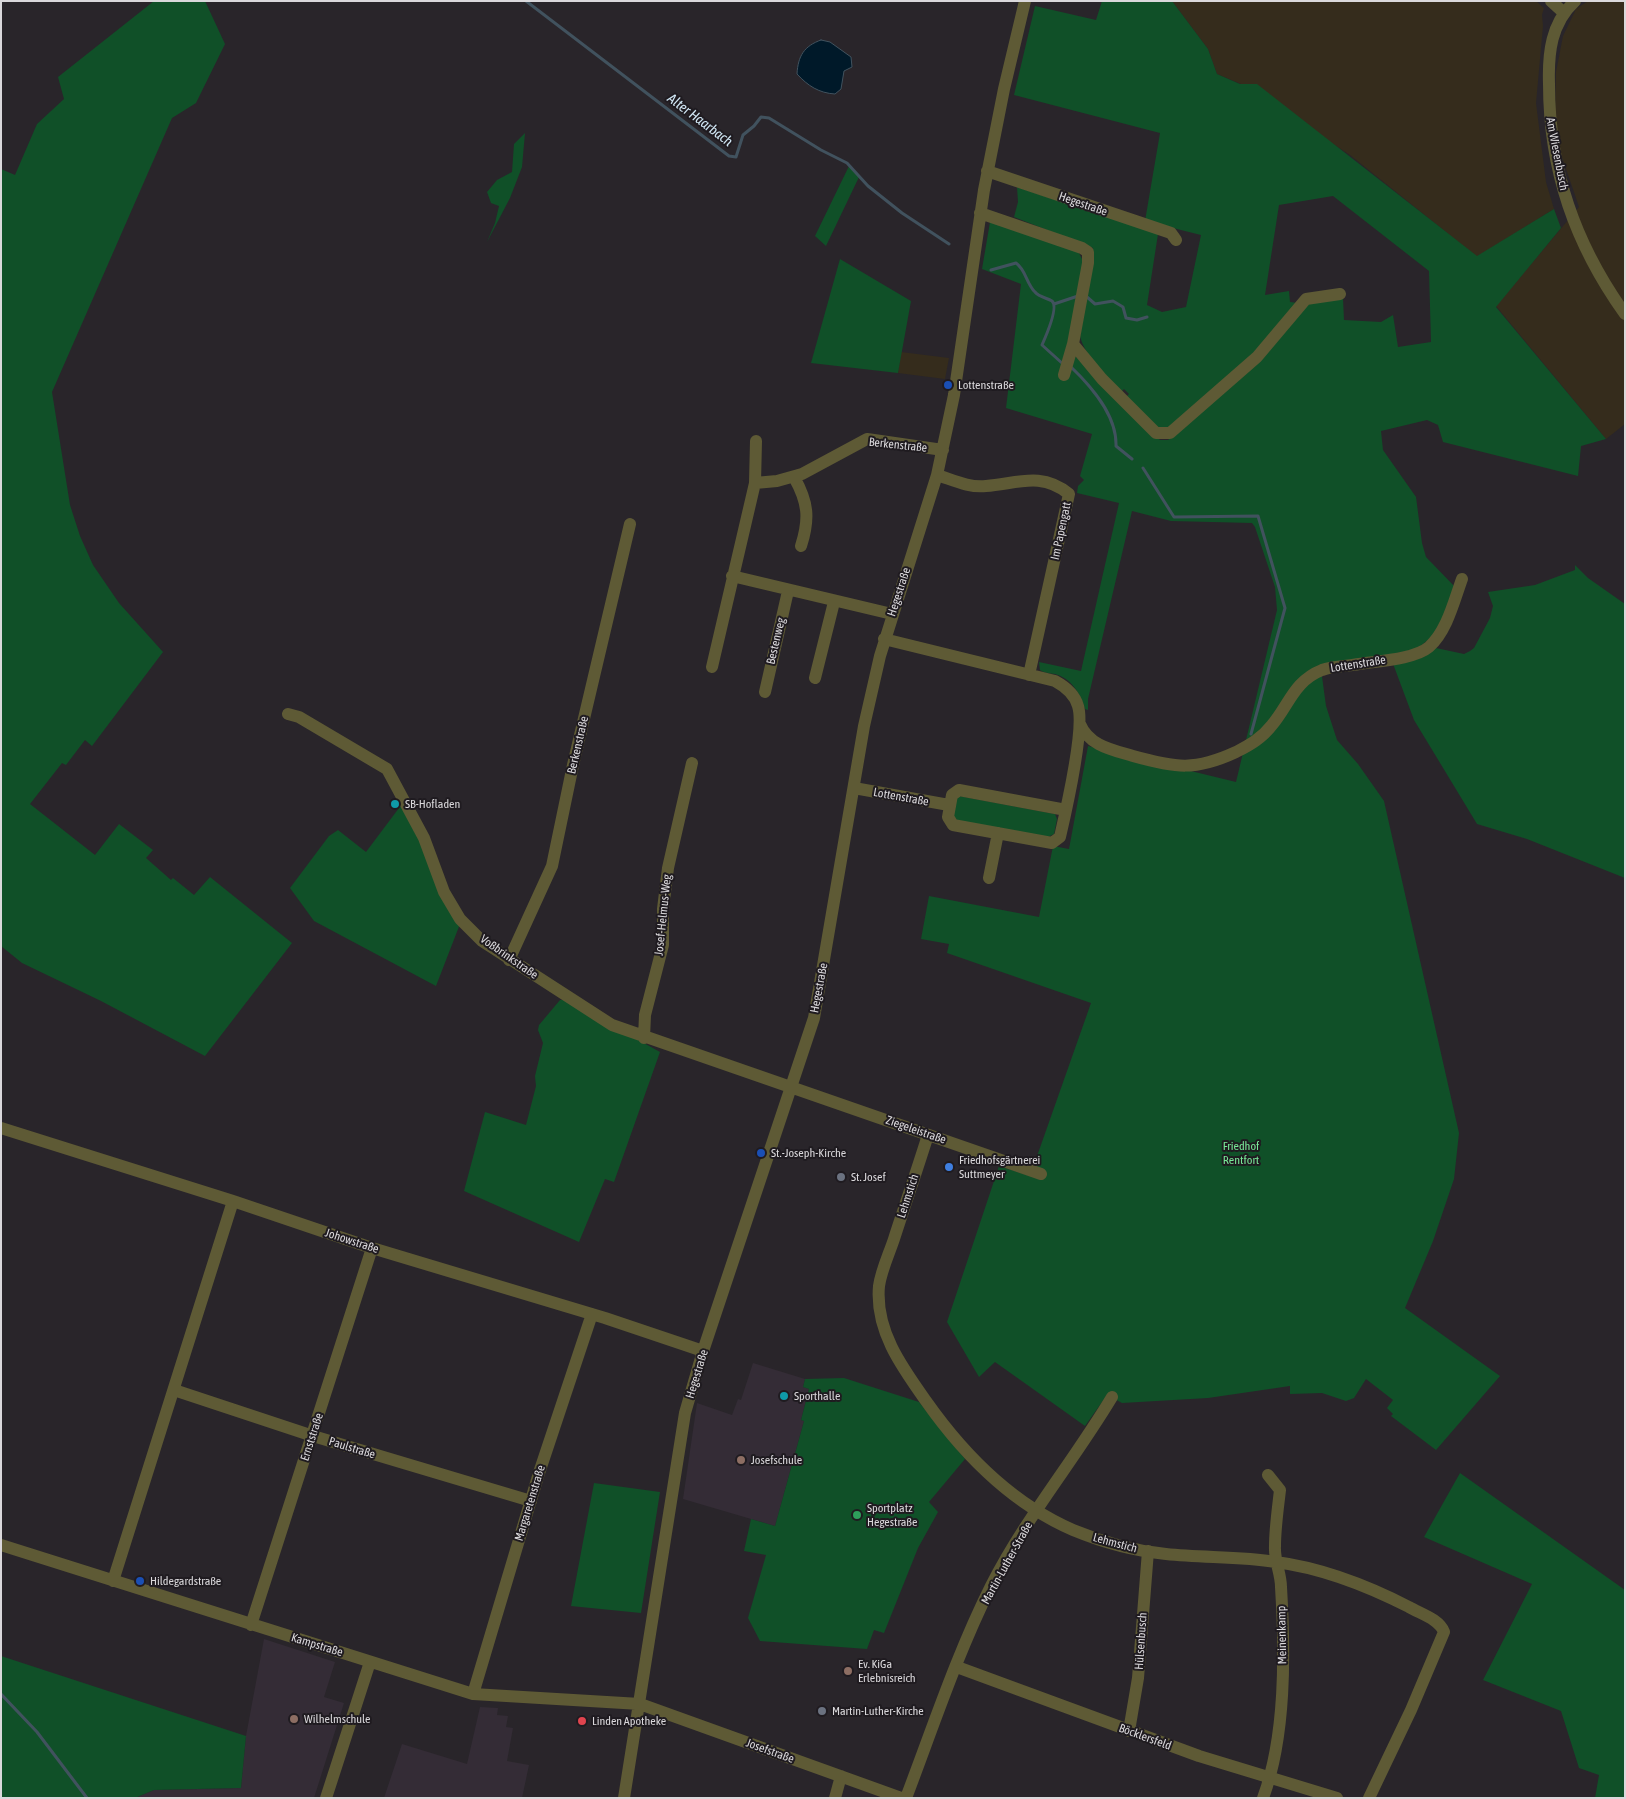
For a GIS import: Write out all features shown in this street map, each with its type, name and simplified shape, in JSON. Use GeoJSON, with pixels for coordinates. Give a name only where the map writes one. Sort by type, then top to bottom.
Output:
{"type":"FeatureCollection","features":[{"type":"Feature","properties":{"kind":"street","name":"Hegestraße"},"geometry":{"type":"LineString","coordinates":[[624,1798],[685,1413],[703,1350],[814,1018],[864,726],[884,639],[937,475],[943,450],[955,390],[987,171],[1025,1]]}},
{"type":"Feature","properties":{"kind":"street"},"geometry":{"type":"LineString","coordinates":[[1550,1],[1564,12]]}},
{"type":"Feature","properties":{"kind":"street","name":"Am Wiesenbusch"},"geometry":{"type":"LineString","coordinates":[[1575,1],[1564,12],[1554,33],[1548,58],[1549,123],[1561,184],[1594,266],[1625,314]]}},
{"type":"Feature","properties":{"kind":"street","name":"Hegestraße"},"geometry":{"type":"LineString","coordinates":[[987,171],[1171,233],[1176,240]]}},
{"type":"Feature","properties":{"kind":"street"},"geometry":{"type":"LineString","coordinates":[[980,213],[1082,248],[1088,252],[1088,263],[1073,344],[1064,375]]}},
{"type":"Feature","properties":{"kind":"street"},"geometry":{"type":"LineString","coordinates":[[1073,344],[1102,379],[1156,433],[1170,433],[1257,356],[1306,299],[1340,294]]}},
{"type":"Feature","properties":{"kind":"street","name":"Berkenstraße"},"geometry":{"type":"LineString","coordinates":[[798,476],[867,439],[943,450]]}},
{"type":"Feature","properties":{"kind":"street"},"geometry":{"type":"LineString","coordinates":[[712,668],[755,483],[756,441]]}},
{"type":"Feature","properties":{"kind":"street","name":"Im Papengatt"},"geometry":{"type":"LineString","coordinates":[[937,475],[968,486],[986,486],[1027,480],[1061,486],[1069,494],[1029,675]]}},
{"type":"Feature","properties":{"kind":"street"},"geometry":{"type":"LineString","coordinates":[[755,483],[798,476],[804,494],[807,513],[806,532],[801,546]]}},
{"type":"Feature","properties":{"kind":"street","name":"Berkenstraße"},"geometry":{"type":"LineString","coordinates":[[509,960],[552,866],[577,748],[630,524]]}},
{"type":"Feature","properties":{"kind":"street"},"geometry":{"type":"LineString","coordinates":[[732,576],[834,602],[892,614]]}},
{"type":"Feature","properties":{"kind":"street","name":"Lottenstraße"},"geometry":{"type":"LineString","coordinates":[[884,639],[1055,681],[1069,690],[1078,707],[1083,732],[1100,745],[1136,756],[1196,767],[1216,762],[1256,742],[1273,725],[1293,690],[1322,670],[1410,655],[1428,648],[1445,624],[1462,579]]}},
{"type":"Feature","properties":{"kind":"street","name":"Bestenweg"},"geometry":{"type":"LineString","coordinates":[[765,692],[788,591]]}},
{"type":"Feature","properties":{"kind":"street"},"geometry":{"type":"LineString","coordinates":[[815,678],[834,602]]}},
{"type":"Feature","properties":{"kind":"street","name":"Voßbrinkstraße"},"geometry":{"type":"LineString","coordinates":[[288,714],[299,717],[387,769],[424,838],[444,892],[460,919],[482,942],[612,1025],[644,1038],[791,1087]]}},
{"type":"Feature","properties":{"kind":"street","name":"Lottenstraße"},"geometry":{"type":"LineString","coordinates":[[854,788],[949,805],[948,817],[953,825],[1052,843],[1060,837],[1080,724]]}},
{"type":"Feature","properties":{"kind":"street","name":"Josef-Helmus-Weg"},"geometry":{"type":"LineString","coordinates":[[644,1038],[645,1015],[662,945],[663,909],[668,868],[692,763]]}},
{"type":"Feature","properties":{"kind":"street"},"geometry":{"type":"LineString","coordinates":[[949,805],[952,795],[959,790],[1066,810]]}},
{"type":"Feature","properties":{"kind":"street"},"geometry":{"type":"LineString","coordinates":[[989,878],[998,833]]}},
{"type":"Feature","properties":{"kind":"street","name":"Ziegeleistraße"},"geometry":{"type":"LineString","coordinates":[[791,1087],[1041,1174]]}},
{"type":"Feature","properties":{"kind":"street","name":"Johowstraße"},"geometry":{"type":"LineString","coordinates":[[1,1128],[233,1201],[372,1248],[592,1314],[703,1350]]}},
{"type":"Feature","properties":{"kind":"street","name":"Lehmstich"},"geometry":{"type":"LineString","coordinates":[[928,1135],[879,1284],[882,1328],[904,1369],[966,1454],[996,1482],[1035,1511],[1088,1536],[1148,1551],[1276,1562],[1324,1572],[1366,1588],[1437,1622],[1443,1629],[1444,1632],[1411,1710],[1369,1798]]}},
{"type":"Feature","properties":{"kind":"street"},"geometry":{"type":"LineString","coordinates":[[113,1581],[233,1201]]}},
{"type":"Feature","properties":{"kind":"street","name":"Ernststraße"},"geometry":{"type":"LineString","coordinates":[[251,1624],[372,1248]]}},
{"type":"Feature","properties":{"kind":"street","name":"Margaretenstraße"},"geometry":{"type":"LineString","coordinates":[[472,1694],[531,1501],[592,1314]]}},
{"type":"Feature","properties":{"kind":"street","name":"Paulstraße"},"geometry":{"type":"LineString","coordinates":[[174,1390],[312,1436],[531,1501]]}},
{"type":"Feature","properties":{"kind":"street","name":"Martin-Luther-Straße"},"geometry":{"type":"LineString","coordinates":[[906,1798],[991,1586],[1035,1511],[1075,1455],[1112,1398]]}},
{"type":"Feature","properties":{"kind":"street","name":"Meinenkamp"},"geometry":{"type":"LineString","coordinates":[[1263,1798],[1270,1778],[1279,1716],[1284,1649],[1281,1575],[1276,1562],[1275,1548],[1280,1490],[1268,1475]]}},
{"type":"Feature","properties":{"kind":"street","name":"Kampstraße"},"geometry":{"type":"LineString","coordinates":[[1,1545],[472,1694],[640,1704]]}},
{"type":"Feature","properties":{"kind":"street","name":"Hülsenbusch"},"geometry":{"type":"LineString","coordinates":[[1129,1731],[1138,1678],[1148,1551]]}},
{"type":"Feature","properties":{"kind":"street"},"geometry":{"type":"LineString","coordinates":[[326,1798],[370,1662]]}},
{"type":"Feature","properties":{"kind":"street","name":"Böcklersfeld"},"geometry":{"type":"LineString","coordinates":[[957,1667],[1129,1731],[1270,1778],[1337,1798]]}},
{"type":"Feature","properties":{"kind":"street","name":"Josefstraße"},"geometry":{"type":"LineString","coordinates":[[640,1704],[900,1798]]}},
{"type":"Feature","properties":{"kind":"street"},"geometry":{"type":"LineString","coordinates":[[835,1798],[842,1776]]}},
{"type":"Feature","properties":{"kind":"shaded area"},"geometry":{"type":"Polygon","coordinates":[[[1172,1],[1536,1],[1544,8],[1536,103],[1546,182],[1554,209],[1477,257],[1350,155],[1241,84],[1217,74],[1208,49],[1172,1]]]}},
{"type":"Feature","properties":{"kind":"shaded area"},"geometry":{"type":"Polygon","coordinates":[[[1588,1],[1625,1],[1625,424],[1606,439],[1496,306],[1579,207],[1560,151],[1555,115],[1556,72],[1563,36],[1576,9],[1588,1]]]}},
{"type":"Feature","properties":{"kind":"shaded area"},"geometry":{"type":"Polygon","coordinates":[[[901,352],[949,358],[945,379],[898,373],[901,352]]]}},
{"type":"Feature","properties":{"kind":"shaded area","name":"Josefschule"},"geometry":{"type":"Polygon","coordinates":[[[753,1363],[805,1379],[803,1387],[809,1389],[801,1420],[804,1421],[775,1526],[683,1499],[697,1403],[732,1415],[738,1399],[741,1400],[753,1363]]]}},
{"type":"Feature","properties":{"kind":"shaded area","name":"Wilhelmschule"},"geometry":{"type":"Polygon","coordinates":[[[264,1639],[335,1662],[324,1697],[344,1703],[314,1798],[135,1798],[154,1790],[241,1788],[246,1736],[264,1639]]]}},
{"type":"Feature","properties":{"kind":"shaded area"},"geometry":{"type":"Polygon","coordinates":[[[480,1707],[498,1708],[497,1715],[508,1716],[506,1727],[513,1728],[507,1761],[529,1765],[522,1798],[384,1798],[402,1744],[467,1764],[480,1707]]]}},
{"type":"Feature","properties":{"kind":"green space"},"geometry":{"type":"Polygon","coordinates":[[[154,1],[205,1],[225,44],[196,103],[172,118],[52,392],[70,505],[80,536],[93,565],[119,603],[163,652],[92,746],[85,740],[66,765],[62,763],[30,804],[95,855],[119,824],[153,850],[146,858],[171,880],[173,878],[194,895],[210,877],[292,943],[205,1056],[101,1001],[22,963],[1,946],[1,169],[15,175],[37,124],[64,99],[58,77],[154,1]]]}},
{"type":"Feature","properties":{"kind":"green space","name":"Friedhof Rentfort"},"geometry":{"type":"Polygon","coordinates":[[[1102,1],[1172,1],[1208,49],[1217,74],[1240,84],[1257,84],[1477,256],[1554,209],[1561,228],[1496,307],[1606,439],[1581,446],[1578,476],[1443,442],[1438,425],[1427,420],[1381,431],[1383,450],[1416,497],[1422,543],[1426,557],[1456,588],[1436,633],[1417,649],[1321,669],[1326,706],[1337,740],[1358,764],[1384,801],[1459,1133],[1454,1179],[1433,1241],[1405,1308],[1500,1376],[1436,1450],[1391,1416],[1393,1414],[1387,1408],[1393,1400],[1366,1379],[1354,1398],[1346,1401],[1322,1393],[1290,1394],[1290,1386],[1208,1398],[1122,1403],[1107,1395],[1085,1426],[995,1362],[979,1377],[947,1322],[999,1166],[1030,1176],[1091,1003],[947,953],[949,944],[921,939],[929,896],[1039,917],[1053,846],[1069,849],[1088,746],[1236,782],[1277,610],[1275,587],[1252,523],[1171,521],[1132,511],[1088,699],[1088,710],[1085,709],[1081,697],[1071,683],[1061,676],[1040,670],[1039,662],[1081,671],[1119,503],[1077,493],[1078,486],[1084,480],[1080,476],[1092,434],[1006,408],[1021,284],[982,269],[990,222],[1078,251],[1083,261],[1072,353],[1160,440],[1168,440],[1231,386],[1309,304],[1343,298],[1344,320],[1381,322],[1393,315],[1398,347],[1431,342],[1429,271],[1333,196],[1279,205],[1265,295],[1289,291],[1290,302],[1298,303],[1263,345],[1169,427],[1157,427],[1126,397],[1129,394],[1124,389],[1121,392],[1091,359],[1080,336],[1093,248],[1014,217],[1018,202],[1017,187],[1158,234],[1147,305],[1162,312],[1186,307],[1201,235],[1145,221],[1160,133],[1014,95],[1035,6],[1096,20],[1102,1]]]}},
{"type":"Feature","properties":{"kind":"green space"},"geometry":{"type":"Polygon","coordinates":[[[525,133],[522,167],[510,198],[487,242],[495,223],[499,206],[491,203],[487,192],[497,180],[512,172],[514,144],[525,133]]]}},
{"type":"Feature","properties":{"kind":"green space"},"geometry":{"type":"Polygon","coordinates":[[[849,166],[859,177],[826,246],[815,236],[849,166]]]}},
{"type":"Feature","properties":{"kind":"green space"},"geometry":{"type":"Polygon","coordinates":[[[840,259],[911,301],[898,373],[811,363],[840,259]]]}},
{"type":"Feature","properties":{"kind":"green space"},"geometry":{"type":"Polygon","coordinates":[[[1575,565],[1588,578],[1625,604],[1625,878],[1527,839],[1477,824],[1414,720],[1392,661],[1436,648],[1464,654],[1470,651],[1474,648],[1490,618],[1493,606],[1488,592],[1535,585],[1575,570],[1575,565]]]}},
{"type":"Feature","properties":{"kind":"green space"},"geometry":{"type":"Polygon","coordinates":[[[959,796],[1055,814],[1057,819],[1054,834],[1048,837],[958,821],[953,816],[955,801],[959,796]]]}},
{"type":"Feature","properties":{"kind":"green space"},"geometry":{"type":"Polygon","coordinates":[[[402,804],[460,924],[436,986],[314,921],[290,888],[329,836],[338,830],[366,852],[402,804]]]}},
{"type":"Feature","properties":{"kind":"green space"},"geometry":{"type":"Polygon","coordinates":[[[560,1000],[566,1000],[660,1052],[614,1182],[605,1179],[579,1242],[464,1191],[485,1112],[526,1125],[536,1086],[535,1076],[543,1043],[538,1030],[539,1025],[560,1000]]]}},
{"type":"Feature","properties":{"kind":"green space","name":"Sportplatz Hegestraße"},"geometry":{"type":"Polygon","coordinates":[[[844,1378],[919,1402],[965,1459],[929,1502],[938,1512],[918,1548],[884,1633],[874,1630],[867,1649],[760,1641],[748,1618],[766,1555],[744,1551],[751,1519],[775,1526],[804,1421],[801,1420],[809,1389],[803,1387],[805,1379],[844,1378]]]}},
{"type":"Feature","properties":{"kind":"green space"},"geometry":{"type":"Polygon","coordinates":[[[1460,1473],[1625,1590],[1625,1798],[1595,1798],[1599,1775],[1579,1768],[1561,1711],[1483,1680],[1532,1584],[1424,1537],[1460,1473]]]}},
{"type":"Feature","properties":{"kind":"green space"},"geometry":{"type":"Polygon","coordinates":[[[594,1483],[660,1492],[641,1613],[571,1606],[594,1483]]]}},
{"type":"Feature","properties":{"kind":"green space"},"geometry":{"type":"Polygon","coordinates":[[[1,1656],[246,1736],[241,1788],[154,1790],[135,1798],[1,1798],[1,1656]]]}},
{"type":"Feature","properties":{"kind":"water"},"geometry":{"type":"Polygon","coordinates":[[[821,40],[830,42],[851,57],[852,67],[844,71],[841,89],[835,94],[814,88],[797,74],[803,52],[810,45],[821,40]]]}},
{"type":"Feature","properties":{"kind":"waterway","name":"Alter Haarbach"},"geometry":{"type":"LineString","coordinates":[[526,1],[729,156],[736,157],[743,135],[761,117],[769,118],[821,150],[847,163],[868,186],[902,213],[949,244]]}},
{"type":"Feature","properties":{"kind":"waterway","name":"Alter Haarbach"},"geometry":{"type":"LineString","coordinates":[[991,270],[1016,263],[1022,269],[1035,292],[1052,301],[1054,304],[1053,315],[1042,345],[1063,364]]}},
{"type":"Feature","properties":{"kind":"waterway"},"geometry":{"type":"LineString","coordinates":[[1054,304],[1078,296]]}},
{"type":"Feature","properties":{"kind":"waterway"},"geometry":{"type":"LineString","coordinates":[[1087,297],[1095,304],[1113,301],[1123,307],[1126,318],[1137,320],[1147,317]]}},
{"type":"Feature","properties":{"kind":"waterway"},"geometry":{"type":"LineString","coordinates":[[1070,366],[1094,392],[1107,412],[1115,434],[1116,446],[1132,459]]}},
{"type":"Feature","properties":{"kind":"waterway"},"geometry":{"type":"LineString","coordinates":[[1143,468],[1174,517],[1258,516],[1285,608],[1251,734]]}},
{"type":"Feature","properties":{"kind":"waterway"},"geometry":{"type":"LineString","coordinates":[[1,1694],[37,1732],[87,1798]]}},
{"type":"Feature","properties":{"kind":"place","name":"Lottenstraße"},"geometry":{"type":"Point","coordinates":[948,385]}},
{"type":"Feature","properties":{"kind":"place","name":"SB-Hofladen"},"geometry":{"type":"Point","coordinates":[395,804]}},
{"type":"Feature","properties":{"kind":"place","name":"St.-Joseph-Kirche"},"geometry":{"type":"Point","coordinates":[761,1153]}},
{"type":"Feature","properties":{"kind":"place","name":"Friedhofsgärtnerei Suttmeyer"},"geometry":{"type":"Point","coordinates":[949,1167]}},
{"type":"Feature","properties":{"kind":"place","name":"St. Josef"},"geometry":{"type":"Point","coordinates":[841,1177]}},
{"type":"Feature","properties":{"kind":"place","name":"Sporthalle"},"geometry":{"type":"Point","coordinates":[784,1396]}},
{"type":"Feature","properties":{"kind":"place","name":"Josefschule"},"geometry":{"type":"Point","coordinates":[741,1460]}},
{"type":"Feature","properties":{"kind":"place","name":"Sportplatz Hegestraße"},"geometry":{"type":"Point","coordinates":[857,1515]}},
{"type":"Feature","properties":{"kind":"place","name":"Hildegardstraße"},"geometry":{"type":"Point","coordinates":[140,1581]}},
{"type":"Feature","properties":{"kind":"place","name":"Ev. KiGa Erlebnisreich"},"geometry":{"type":"Point","coordinates":[848,1671]}},
{"type":"Feature","properties":{"kind":"place","name":"Martin-Luther-Kirche"},"geometry":{"type":"Point","coordinates":[822,1711]}},
{"type":"Feature","properties":{"kind":"place","name":"Wilhelmschule"},"geometry":{"type":"Point","coordinates":[294,1719]}},
{"type":"Feature","properties":{"kind":"place","name":"Linden Apotheke"},"geometry":{"type":"Point","coordinates":[582,1721]}}]}
